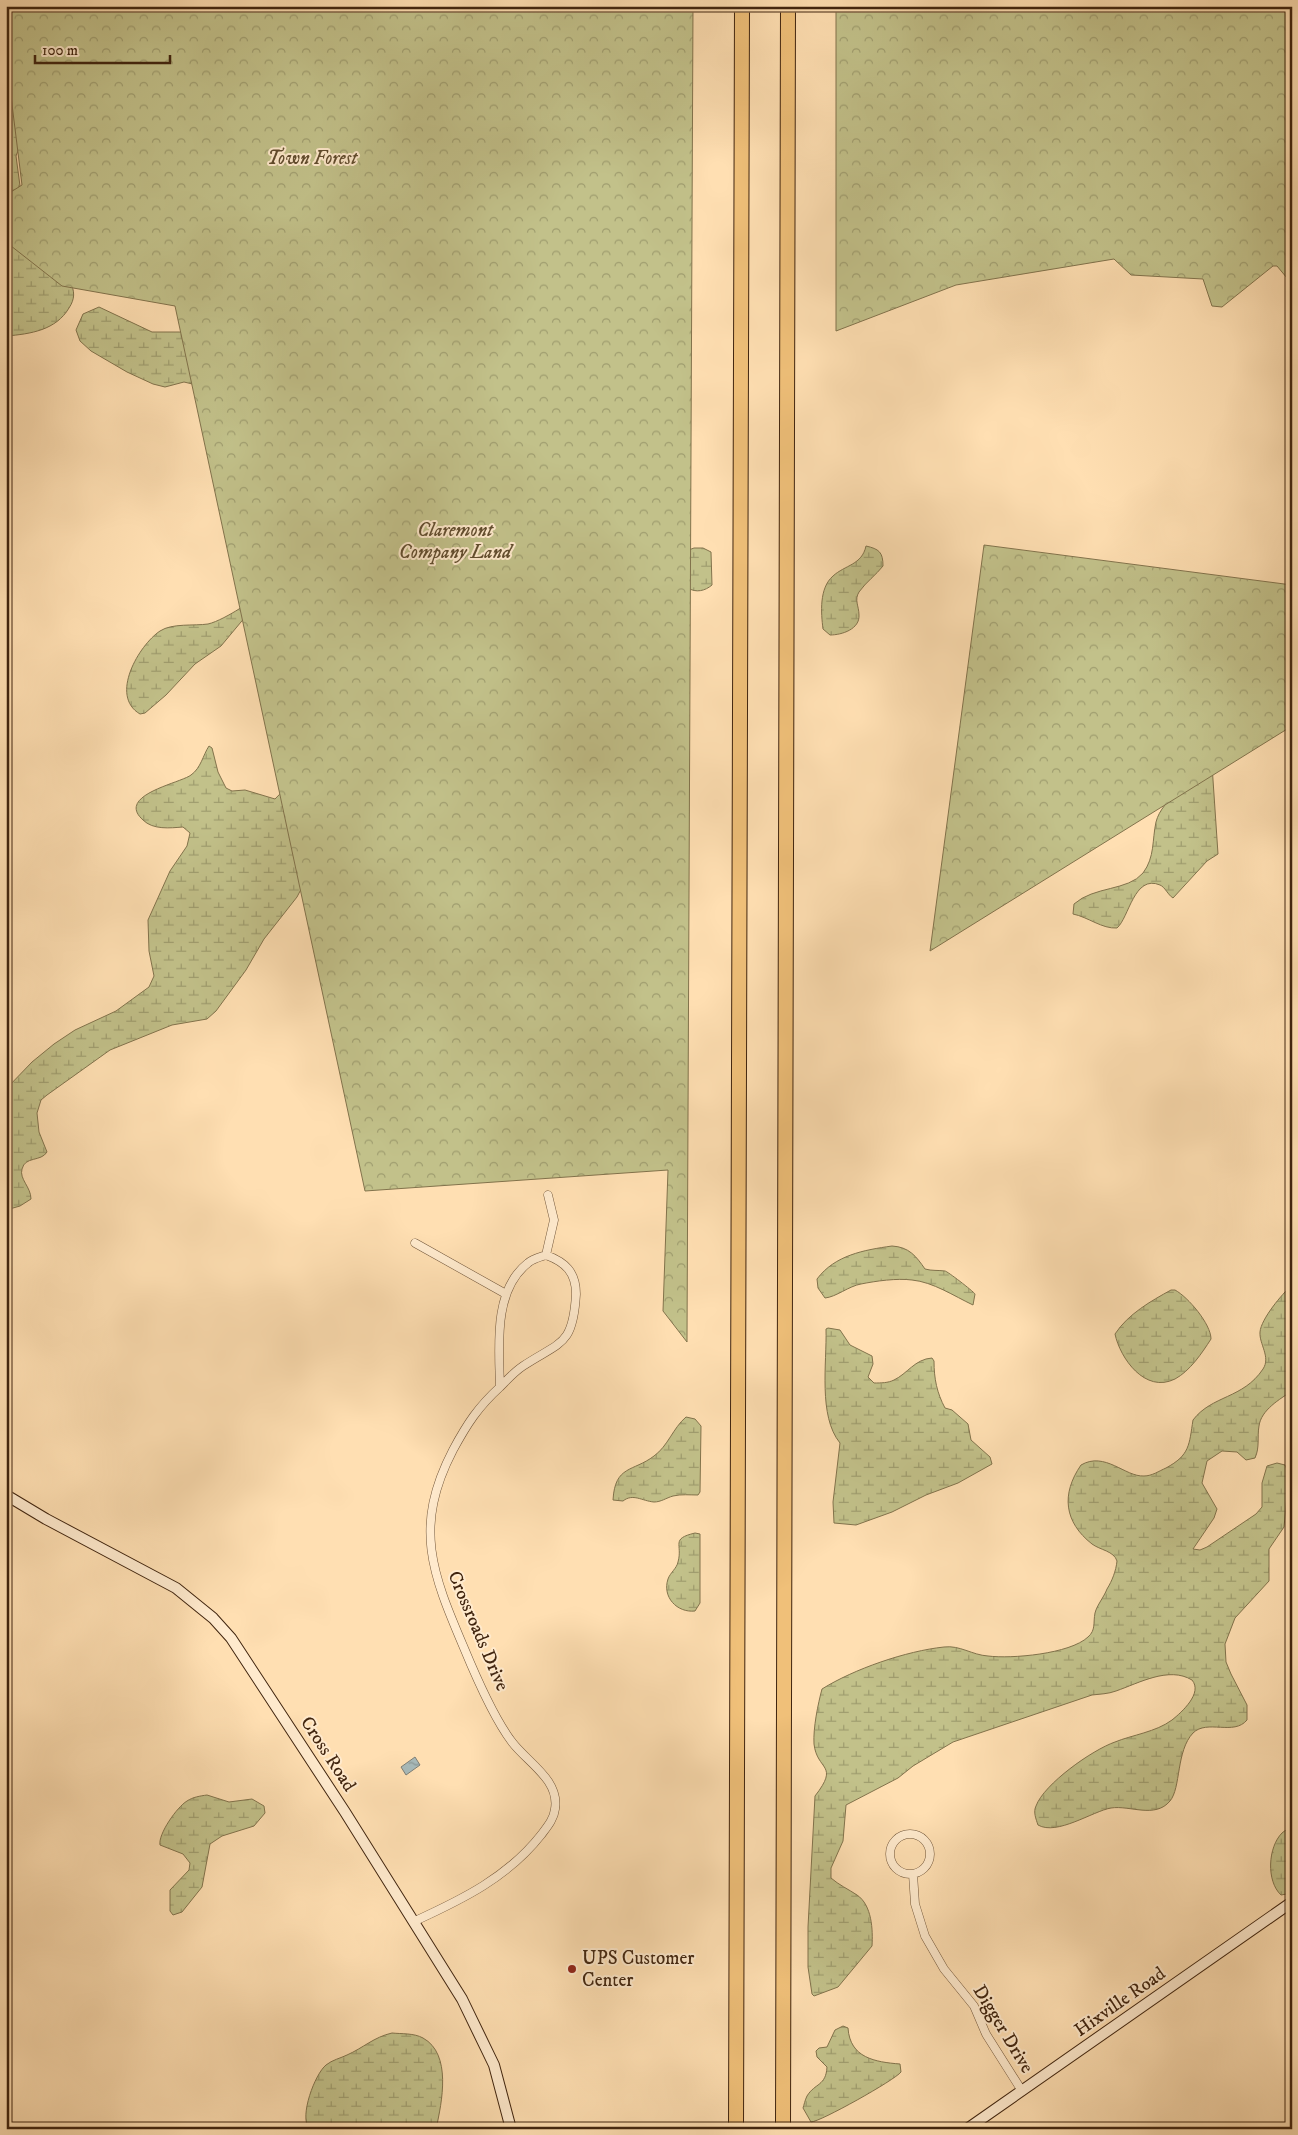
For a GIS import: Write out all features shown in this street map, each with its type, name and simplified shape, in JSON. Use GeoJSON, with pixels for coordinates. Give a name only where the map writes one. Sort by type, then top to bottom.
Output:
{"type":"FeatureCollection","features":[{"type":"Feature","properties":{"kind":"highway"},"geometry":{"type":"LineString","coordinates":[[736,2129],[742,6]]}},
{"type":"Feature","properties":{"kind":"highway"},"geometry":{"type":"LineString","coordinates":[[783,2129],[788,6]]}},
{"type":"Feature","properties":{"kind":"street"},"geometry":{"type":"LineString","coordinates":[[500,1387],[500,1328],[506,1294],[528,1262],[546,1255],[554,1220],[548,1195]]}},
{"type":"Feature","properties":{"kind":"street"},"geometry":{"type":"LineString","coordinates":[[415,1243],[506,1294]]}},
{"type":"Feature","properties":{"kind":"street","name":"Crossroads Drive"},"geometry":{"type":"LineString","coordinates":[[414,1921],[480,1889],[510,1868],[526,1852],[551,1821],[556,1808],[556,1797],[548,1781],[512,1742],[476,1674],[440,1587],[431,1547],[430,1523],[434,1493],[441,1476],[466,1425],[479,1406],[522,1367],[556,1348],[569,1333],[575,1317],[576,1281],[562,1261],[546,1255]]}},
{"type":"Feature","properties":{"kind":"street","name":"Cross Road"},"geometry":{"type":"LineString","coordinates":[[6,1495],[176,1588],[213,1618],[249,1663],[414,1921],[480,2033],[494,2065],[511,2129]]}},
{"type":"Feature","properties":{"kind":"street"},"geometry":{"type":"LineString","coordinates":[[908,1834],[923,1838],[930,1852],[926,1866],[913,1874],[898,1870],[890,1856],[895,1841],[908,1834]]}},
{"type":"Feature","properties":{"kind":"street","name":"Digger Drive"},"geometry":{"type":"LineString","coordinates":[[913,1874],[915,1904],[925,1936],[944,1969],[974,2006],[986,2034],[1022,2092]]}},
{"type":"Feature","properties":{"kind":"street","name":"Hixville Road"},"geometry":{"type":"LineString","coordinates":[[967,2129],[1292,1902]]}},
{"type":"Feature","properties":{"kind":"green space","name":"Claremont Company Land"},"geometry":{"type":"Polygon","coordinates":[[[6,6],[693,6],[687,1342],[663,1311],[668,1170],[365,1191],[175,306],[62,286],[6,242],[6,195],[22,185],[6,56],[6,6]]]}},
{"type":"Feature","properties":{"kind":"green space"},"geometry":{"type":"Polygon","coordinates":[[[473,6],[687,6],[672,19],[673,25],[691,48],[692,62],[691,76],[680,101],[686,171],[681,215],[681,259],[667,275],[664,284],[665,295],[669,301],[684,305],[689,311],[685,327],[673,345],[664,341],[661,334],[649,326],[619,333],[616,329],[615,311],[600,299],[594,272],[582,260],[575,261],[551,293],[520,316],[514,337],[515,352],[520,368],[529,382],[539,391],[563,405],[561,441],[563,450],[575,477],[592,499],[593,514],[573,523],[566,531],[563,542],[567,560],[590,594],[594,604],[585,626],[559,658],[524,693],[502,701],[472,720],[428,731],[413,738],[396,760],[364,779],[351,790],[343,800],[339,816],[297,897],[264,939],[246,970],[216,1011],[207,1019],[172,1025],[110,1050],[41,1100],[37,1113],[39,1132],[47,1152],[41,1157],[26,1162],[22,1169],[22,1176],[31,1199],[20,1206],[6,1210],[6,1089],[32,1062],[54,1044],[75,1030],[116,1011],[149,987],[154,976],[149,951],[148,920],[170,871],[187,846],[190,833],[183,827],[162,828],[143,820],[137,811],[137,804],[143,797],[191,775],[200,765],[209,746],[212,748],[218,772],[226,788],[232,791],[245,790],[275,799],[311,762],[355,735],[362,719],[384,700],[422,688],[441,675],[462,667],[509,665],[518,660],[525,660],[531,650],[533,634],[531,610],[512,571],[516,535],[512,523],[508,518],[495,510],[481,506],[450,488],[403,537],[360,554],[331,569],[303,578],[269,598],[246,616],[221,646],[195,664],[166,695],[145,713],[140,714],[131,706],[127,695],[130,671],[144,647],[160,631],[177,626],[208,624],[220,620],[239,609],[256,584],[280,565],[291,542],[303,533],[342,520],[395,510],[406,500],[415,485],[425,446],[428,404],[425,371],[422,368],[327,380],[306,387],[283,388],[253,378],[235,379],[228,383],[205,387],[184,382],[165,387],[153,384],[127,372],[91,351],[80,341],[76,330],[83,314],[99,307],[152,332],[185,332],[205,350],[214,352],[269,329],[299,320],[350,295],[364,278],[371,256],[388,223],[394,198],[419,176],[421,165],[410,137],[408,128],[409,118],[416,101],[457,71],[466,60],[469,32],[468,12],[473,6]]]}},
{"type":"Feature","properties":{"kind":"green space"},"geometry":{"type":"Polygon","coordinates":[[[836,6],[1292,6],[1292,284],[1277,266],[1273,266],[1222,307],[1212,306],[1203,279],[1131,275],[1114,259],[956,285],[836,331],[836,6]]]}},
{"type":"Feature","properties":{"kind":"green space"},"geometry":{"type":"Polygon","coordinates":[[[6,65],[9,67],[24,135],[16,156],[20,186],[16,190],[6,191],[6,65]]]}},
{"type":"Feature","properties":{"kind":"green space"},"geometry":{"type":"Polygon","coordinates":[[[6,219],[70,282],[74,295],[71,305],[64,315],[50,326],[25,334],[6,336],[6,219]]]}},
{"type":"Feature","properties":{"kind":"green space"},"geometry":{"type":"Polygon","coordinates":[[[984,545],[1292,585],[1292,726],[930,951],[984,545]]]}},
{"type":"Feature","properties":{"kind":"green space"},"geometry":{"type":"Polygon","coordinates":[[[866,546],[874,548],[881,554],[883,566],[859,592],[857,600],[859,620],[857,624],[845,632],[830,635],[823,629],[822,623],[822,601],[825,587],[833,576],[861,557],[866,546]]]}},
{"type":"Feature","properties":{"kind":"green space"},"geometry":{"type":"Polygon","coordinates":[[[694,548],[703,548],[711,552],[712,585],[700,591],[688,588],[686,551],[694,548]]]}},
{"type":"Feature","properties":{"kind":"green space"},"geometry":{"type":"Polygon","coordinates":[[[1212,765],[1218,854],[1207,861],[1173,898],[1160,885],[1151,883],[1144,886],[1138,891],[1117,928],[1106,927],[1073,914],[1074,904],[1082,898],[1129,883],[1143,873],[1150,861],[1159,813],[1172,797],[1212,765]]]}},
{"type":"Feature","properties":{"kind":"green space"},"geometry":{"type":"Polygon","coordinates":[[[892,1246],[908,1250],[925,1269],[945,1271],[955,1277],[975,1294],[973,1305],[936,1286],[906,1279],[861,1284],[825,1298],[818,1288],[817,1279],[832,1264],[851,1255],[871,1249],[892,1246]]]}},
{"type":"Feature","properties":{"kind":"green space"},"geometry":{"type":"Polygon","coordinates":[[[1292,1285],[1292,1391],[1267,1410],[1260,1420],[1255,1458],[1246,1460],[1237,1452],[1222,1451],[1207,1461],[1202,1483],[1217,1509],[1214,1518],[1193,1549],[1200,1550],[1207,1547],[1256,1514],[1262,1507],[1262,1483],[1267,1466],[1277,1463],[1285,1465],[1287,1470],[1287,1496],[1284,1527],[1269,1549],[1269,1581],[1235,1618],[1225,1644],[1226,1662],[1247,1705],[1247,1720],[1242,1725],[1235,1727],[1206,1727],[1193,1733],[1184,1749],[1173,1795],[1170,1801],[1157,1809],[1111,1808],[1075,1822],[1046,1828],[1038,1825],[1035,1813],[1036,1806],[1048,1788],[1082,1760],[1105,1746],[1159,1728],[1181,1712],[1190,1702],[1195,1691],[1195,1685],[1192,1680],[1183,1676],[1164,1675],[1154,1677],[1113,1692],[1092,1695],[953,1742],[913,1766],[898,1778],[846,1805],[843,1841],[831,1868],[831,1878],[857,1895],[866,1905],[871,1918],[872,1946],[838,1987],[814,1996],[812,1994],[808,1967],[808,1927],[815,1796],[826,1778],[825,1768],[816,1753],[814,1744],[817,1709],[822,1689],[865,1668],[913,1652],[950,1647],[988,1656],[1025,1656],[1068,1648],[1088,1637],[1093,1629],[1096,1610],[1112,1579],[1117,1561],[1113,1555],[1092,1544],[1076,1526],[1071,1517],[1068,1507],[1070,1486],[1081,1465],[1090,1461],[1098,1461],[1130,1473],[1147,1476],[1166,1468],[1180,1459],[1189,1443],[1193,1420],[1209,1406],[1246,1386],[1263,1369],[1266,1360],[1260,1337],[1261,1327],[1273,1307],[1292,1285]]]}},
{"type":"Feature","properties":{"kind":"green space"},"geometry":{"type":"Polygon","coordinates":[[[1171,1290],[1180,1293],[1198,1312],[1207,1326],[1211,1339],[1195,1361],[1180,1376],[1164,1382],[1154,1382],[1144,1378],[1128,1363],[1115,1334],[1133,1314],[1171,1290]]]}},
{"type":"Feature","properties":{"kind":"green space"},"geometry":{"type":"Polygon","coordinates":[[[826,1329],[840,1330],[850,1345],[872,1356],[873,1364],[868,1377],[874,1383],[892,1381],[921,1361],[932,1358],[934,1361],[936,1386],[945,1408],[952,1410],[968,1424],[971,1440],[990,1457],[992,1464],[958,1483],[926,1495],[892,1512],[856,1525],[834,1523],[833,1502],[840,1443],[833,1432],[826,1404],[826,1329]]]}},
{"type":"Feature","properties":{"kind":"green space"},"geometry":{"type":"Polygon","coordinates":[[[686,1417],[695,1419],[701,1426],[700,1492],[698,1495],[676,1495],[654,1502],[634,1498],[623,1501],[613,1500],[614,1489],[621,1475],[659,1452],[677,1426],[686,1417]]]}},
{"type":"Feature","properties":{"kind":"green space"},"geometry":{"type":"Polygon","coordinates":[[[700,1534],[700,1603],[695,1611],[688,1611],[672,1602],[667,1592],[667,1586],[668,1579],[677,1564],[680,1540],[687,1535],[700,1534]]]}},
{"type":"Feature","properties":{"kind":"green space"},"geometry":{"type":"Polygon","coordinates":[[[207,1795],[229,1802],[252,1799],[264,1806],[265,1813],[254,1826],[222,1836],[210,1844],[202,1887],[182,1912],[173,1915],[170,1911],[170,1890],[189,1870],[190,1863],[183,1854],[160,1845],[160,1840],[169,1821],[183,1804],[199,1796],[207,1795]]]}},
{"type":"Feature","properties":{"kind":"green space"},"geometry":{"type":"Polygon","coordinates":[[[1292,1827],[1292,1893],[1281,1895],[1276,1889],[1271,1873],[1272,1855],[1277,1839],[1283,1832],[1292,1827]]]}},
{"type":"Feature","properties":{"kind":"green space"},"geometry":{"type":"Polygon","coordinates":[[[843,2026],[848,2028],[853,2046],[859,2052],[873,2060],[900,2064],[901,2072],[857,2100],[811,2122],[803,2108],[807,2096],[825,2078],[827,2067],[817,2057],[816,2051],[819,2048],[827,2047],[835,2030],[843,2026]]]}},
{"type":"Feature","properties":{"kind":"green space"},"geometry":{"type":"Polygon","coordinates":[[[392,2033],[419,2036],[432,2045],[438,2055],[443,2079],[441,2106],[436,2129],[309,2129],[306,2123],[307,2105],[317,2077],[326,2065],[380,2037],[392,2033]]]}},
{"type":"Feature","properties":{"kind":"water"},"geometry":{"type":"Polygon","coordinates":[[[415,1757],[420,1765],[406,1775],[401,1767],[415,1757]]]}},
{"type":"Feature","properties":{"kind":"place","name":"UPS Customer Center"},"geometry":{"type":"Point","coordinates":[572,1969]}},
{"type":"Feature","properties":{"kind":"park label","name":"Town Forest"},"geometry":{"type":"Point","coordinates":[312,158]}}]}
